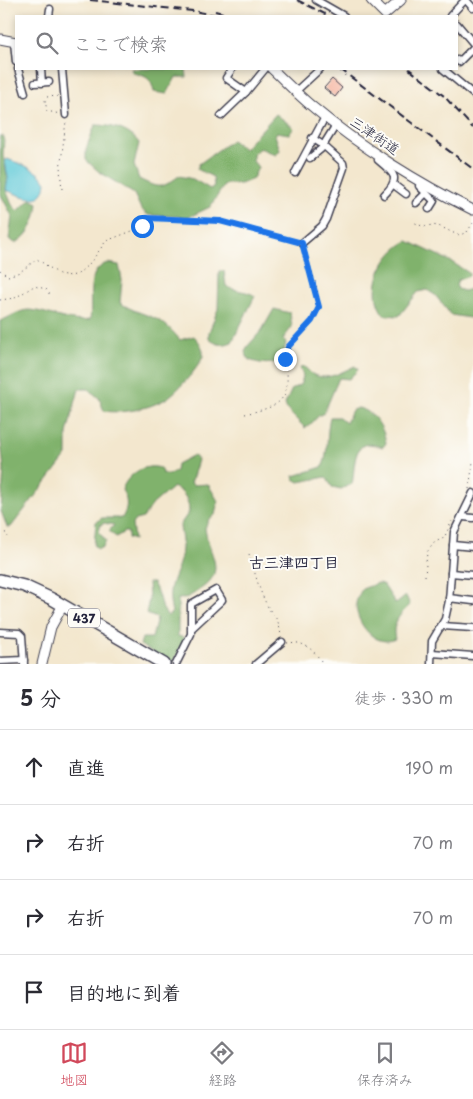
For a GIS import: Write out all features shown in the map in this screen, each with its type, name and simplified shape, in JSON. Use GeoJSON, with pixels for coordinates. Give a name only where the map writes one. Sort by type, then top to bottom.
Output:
{"type":"FeatureCollection","features":[{"type":"Feature","properties":{"kind":"highway","name":"437"},"geometry":{"type":"LineString","coordinates":[[0,580],[24,586],[164,664]]}},
{"type":"Feature","properties":{"kind":"highway","name":"437"},"geometry":{"type":"LineString","coordinates":[[0,586],[22,591],[62,608],[152,664]]}},
{"type":"Feature","properties":{"kind":"street"},"geometry":{"type":"LineString","coordinates":[[316,0],[342,15]]}},
{"type":"Feature","properties":{"kind":"street"},"geometry":{"type":"LineString","coordinates":[[371,0],[385,15],[402,0]]}},
{"type":"Feature","properties":{"kind":"street"},"geometry":{"type":"LineString","coordinates":[[451,15],[466,0],[473,8]]}},
{"type":"Feature","properties":{"kind":"street"},"geometry":{"type":"LineString","coordinates":[[458,25],[473,43]]}},
{"type":"Feature","properties":{"kind":"street"},"geometry":{"type":"LineString","coordinates":[[0,39],[15,42]]}},
{"type":"Feature","properties":{"kind":"street"},"geometry":{"type":"LineString","coordinates":[[458,61],[473,48]]}},
{"type":"Feature","properties":{"kind":"street"},"geometry":{"type":"LineString","coordinates":[[18,70],[24,93]]}},
{"type":"Feature","properties":{"kind":"street"},"geometry":{"type":"LineString","coordinates":[[41,70],[38,83],[49,82]]}},
{"type":"Feature","properties":{"kind":"street"},"geometry":{"type":"LineString","coordinates":[[62,70],[66,115]]}},
{"type":"Feature","properties":{"kind":"street"},"geometry":{"type":"LineString","coordinates":[[231,70],[226,78],[246,92]]}},
{"type":"Feature","properties":{"kind":"street"},"geometry":{"type":"LineString","coordinates":[[221,116],[246,92],[264,70]]}},
{"type":"Feature","properties":{"kind":"street","name":"三津街道"},"geometry":{"type":"LineString","coordinates":[[273,70],[336,125],[420,181],[473,210]]}},
{"type":"Feature","properties":{"kind":"street"},"geometry":{"type":"LineString","coordinates":[[296,91],[319,70]]}},
{"type":"Feature","properties":{"kind":"street"},"geometry":{"type":"LineString","coordinates":[[444,70],[473,94]]}},
{"type":"Feature","properties":{"kind":"street"},"geometry":{"type":"LineString","coordinates":[[467,89],[473,84]]}},
{"type":"Feature","properties":{"kind":"street"},"geometry":{"type":"LineString","coordinates":[[295,173],[312,138],[325,117]]}},
{"type":"Feature","properties":{"kind":"street"},"geometry":{"type":"LineString","coordinates":[[310,158],[323,145],[336,125]]}},
{"type":"Feature","properties":{"kind":"street"},"geometry":{"type":"LineString","coordinates":[[302,243],[322,226],[326,219],[344,168],[344,163],[312,138]]}},
{"type":"Feature","properties":{"kind":"street"},"geometry":{"type":"LineString","coordinates":[[372,149],[373,155],[393,173],[394,184],[406,194]]}},
{"type":"Feature","properties":{"kind":"street"},"geometry":{"type":"LineString","coordinates":[[420,181],[420,186],[434,201],[429,210]]}},
{"type":"Feature","properties":{"kind":"street"},"geometry":{"type":"LineString","coordinates":[[384,195],[394,184]]}},
{"type":"Feature","properties":{"kind":"street"},"geometry":{"type":"LineString","coordinates":[[416,202],[426,193]]}},
{"type":"Feature","properties":{"kind":"street"},"geometry":{"type":"LineString","coordinates":[[431,664],[432,641],[442,626],[449,598],[454,532],[463,517],[470,493]]}},
{"type":"Feature","properties":{"kind":"street"},"geometry":{"type":"LineString","coordinates":[[463,517],[473,518]]}},
{"type":"Feature","properties":{"kind":"street"},"geometry":{"type":"LineString","coordinates":[[453,545],[473,547]]}},
{"type":"Feature","properties":{"kind":"street"},"geometry":{"type":"LineString","coordinates":[[451,573],[473,575]]}},
{"type":"Feature","properties":{"kind":"street"},"geometry":{"type":"LineString","coordinates":[[176,664],[189,640],[192,604],[216,590],[222,600],[191,629]]}},
{"type":"Feature","properties":{"kind":"street"},"geometry":{"type":"LineString","coordinates":[[449,598],[473,601]]}},
{"type":"Feature","properties":{"kind":"street"},"geometry":{"type":"LineString","coordinates":[[42,664],[50,632],[62,608]]}},
{"type":"Feature","properties":{"kind":"street"},"geometry":{"type":"LineString","coordinates":[[442,626],[473,628]]}},
{"type":"Feature","properties":{"kind":"street"},"geometry":{"type":"LineString","coordinates":[[0,632],[19,633],[24,662],[0,662]]}},
{"type":"Feature","properties":{"kind":"street"},"geometry":{"type":"LineString","coordinates":[[256,664],[282,642]]}},
{"type":"Feature","properties":{"kind":"street"},"geometry":{"type":"LineString","coordinates":[[432,653],[473,656]]}},
{"type":"Feature","properties":{"kind":"path"},"geometry":{"type":"LineString","coordinates":[[338,70],[345,75],[348,70]]}},
{"type":"Feature","properties":{"kind":"path"},"geometry":{"type":"LineString","coordinates":[[62,189],[60,170],[66,115],[47,111],[45,100],[48,97],[65,94]]}},
{"type":"Feature","properties":{"kind":"path"},"geometry":{"type":"LineString","coordinates":[[0,270],[8,276],[13,275],[37,259],[63,275],[78,274],[91,262],[106,241],[140,228],[147,218],[220,221],[302,243],[318,301],[317,313],[288,347],[285,359],[287,383],[282,399],[277,405],[245,414]]}},
{"type":"Feature","properties":{"kind":"path"},"geometry":{"type":"LineString","coordinates":[[411,221],[424,227],[439,226],[460,235],[467,232],[473,223]]}},
{"type":"Feature","properties":{"kind":"path"},"geometry":{"type":"LineString","coordinates":[[0,300],[15,298],[34,286],[39,285],[46,289],[50,295]]}},
{"type":"Feature","properties":{"kind":"path"},"geometry":{"type":"LineString","coordinates":[[470,493],[473,462]]}},
{"type":"Feature","properties":{"kind":"path"},"geometry":{"type":"LineString","coordinates":[[425,576],[429,549],[435,542],[444,538],[453,519]]}},
{"type":"Feature","properties":{"kind":"path"},"geometry":{"type":"LineString","coordinates":[[0,532],[6,533],[8,536]]}},
{"type":"Feature","properties":{"kind":"path"},"geometry":{"type":"LineString","coordinates":[[250,554],[252,569],[266,604],[279,620],[282,642],[305,646],[312,650],[323,664]]}},
{"type":"Feature","properties":{"kind":"green space"},"geometry":{"type":"Polygon","coordinates":[[[132,70],[186,70],[187,77],[176,77],[167,94],[154,92],[148,78],[133,73],[132,70]]]}},
{"type":"Feature","properties":{"kind":"green space"},"geometry":{"type":"Polygon","coordinates":[[[276,114],[294,128],[289,134],[277,132],[275,135],[280,150],[276,155],[260,148],[253,154],[253,161],[258,167],[253,179],[241,184],[225,184],[210,207],[189,217],[148,215],[141,209],[134,194],[98,171],[86,160],[86,149],[95,125],[113,127],[130,134],[139,143],[134,165],[139,179],[151,185],[160,186],[179,176],[193,179],[210,189],[214,186],[213,177],[197,169],[199,164],[232,140],[244,149],[276,114]]]}},
{"type":"Feature","properties":{"kind":"green space"},"geometry":{"type":"Polygon","coordinates":[[[0,135],[4,137],[3,156],[8,178],[6,190],[12,205],[18,211],[30,199],[38,203],[36,215],[29,232],[15,243],[9,239],[12,216],[0,193],[0,135]]]}},
{"type":"Feature","properties":{"kind":"green space"},"geometry":{"type":"Polygon","coordinates":[[[408,241],[450,261],[469,273],[469,276],[458,280],[456,285],[458,289],[464,291],[473,288],[473,315],[470,318],[451,315],[435,295],[427,290],[418,292],[399,316],[384,315],[376,295],[380,273],[384,263],[391,254],[408,241]]]}},
{"type":"Feature","properties":{"kind":"green space"},"geometry":{"type":"Polygon","coordinates":[[[107,263],[119,265],[122,280],[120,303],[158,320],[180,340],[194,336],[201,345],[203,356],[192,373],[174,393],[164,400],[143,408],[119,412],[104,411],[99,398],[88,389],[79,389],[67,433],[67,455],[11,527],[7,527],[1,511],[4,469],[0,435],[0,321],[25,310],[37,311],[67,319],[90,320],[92,280],[100,267],[107,263]]]}},
{"type":"Feature","properties":{"kind":"green space"},"geometry":{"type":"Polygon","coordinates":[[[219,271],[224,271],[226,286],[255,296],[232,342],[225,344],[217,344],[209,339],[209,332],[218,309],[219,271]]]}},
{"type":"Feature","properties":{"kind":"green space"},"geometry":{"type":"Polygon","coordinates":[[[274,309],[290,313],[292,327],[283,339],[286,343],[282,359],[266,364],[249,360],[245,352],[247,347],[262,330],[274,309]]]}},
{"type":"Feature","properties":{"kind":"green space"},"geometry":{"type":"Polygon","coordinates":[[[302,366],[312,374],[323,377],[329,377],[355,366],[358,370],[349,379],[339,378],[324,413],[305,428],[287,410],[285,404],[292,389],[301,384],[303,376],[300,368],[302,366]]]}},
{"type":"Feature","properties":{"kind":"green space"},"geometry":{"type":"Polygon","coordinates":[[[358,408],[369,413],[377,421],[386,443],[383,447],[367,444],[362,446],[356,455],[352,484],[341,489],[332,487],[326,477],[299,482],[294,479],[294,476],[322,467],[326,457],[330,417],[339,417],[346,423],[352,410],[358,408]]]}},
{"type":"Feature","properties":{"kind":"green space"},"geometry":{"type":"Polygon","coordinates":[[[194,455],[198,460],[191,483],[194,485],[208,484],[218,501],[215,515],[209,519],[205,528],[215,569],[208,583],[189,596],[178,599],[178,636],[185,638],[174,662],[168,661],[140,645],[142,638],[152,638],[157,618],[146,614],[149,599],[148,583],[153,583],[163,609],[168,616],[172,612],[170,601],[171,586],[181,558],[182,548],[180,525],[189,512],[185,496],[173,487],[153,504],[143,518],[135,520],[132,524],[134,540],[128,538],[128,532],[124,532],[116,537],[109,531],[114,525],[104,523],[100,525],[99,532],[106,541],[103,547],[98,549],[94,546],[96,522],[102,518],[122,518],[127,504],[122,490],[132,475],[142,469],[154,467],[160,468],[162,473],[168,475],[176,471],[177,464],[194,455]]]}},
{"type":"Feature","properties":{"kind":"green space"},"geometry":{"type":"Polygon","coordinates":[[[378,583],[383,584],[396,604],[406,596],[410,605],[395,624],[395,639],[388,641],[380,640],[368,632],[359,619],[357,612],[356,602],[362,589],[378,583]]]}},
{"type":"Feature","properties":{"kind":"water"},"geometry":{"type":"Polygon","coordinates":[[[7,159],[29,168],[42,177],[46,182],[41,195],[37,198],[31,198],[6,190],[8,178],[5,161],[7,159]]]}},
{"type":"Feature","properties":{"kind":"building"},"geometry":{"type":"Polygon","coordinates":[[[332,79],[342,88],[335,97],[324,88],[332,79]]]}},
{"type":"Feature","properties":{"kind":"railway"},"geometry":{"type":"LineString","coordinates":[[90,0],[215,15]]}},
{"type":"Feature","properties":{"kind":"railway"},"geometry":{"type":"LineString","coordinates":[[297,0],[327,15]]}},
{"type":"Feature","properties":{"kind":"railway"},"geometry":{"type":"LineString","coordinates":[[215,11],[231,15]]}},
{"type":"Feature","properties":{"kind":"railway"},"geometry":{"type":"LineString","coordinates":[[341,70],[473,169]]}},
{"type":"Feature","properties":{"kind":"railway"},"geometry":{"type":"LineString","coordinates":[[410,70],[444,96],[473,128]]}},
{"type":"Feature","properties":{"kind":"district","name":"古三津四丁目"},"geometry":{"type":"Point","coordinates":[294,561]}},
{"type":"Feature","properties":{"kind":"route"},"geometry":{"type":"LineString","coordinates":[[142,226],[147,218],[220,221],[302,243],[319,307],[312,321],[288,347],[285,359]]}}]}
